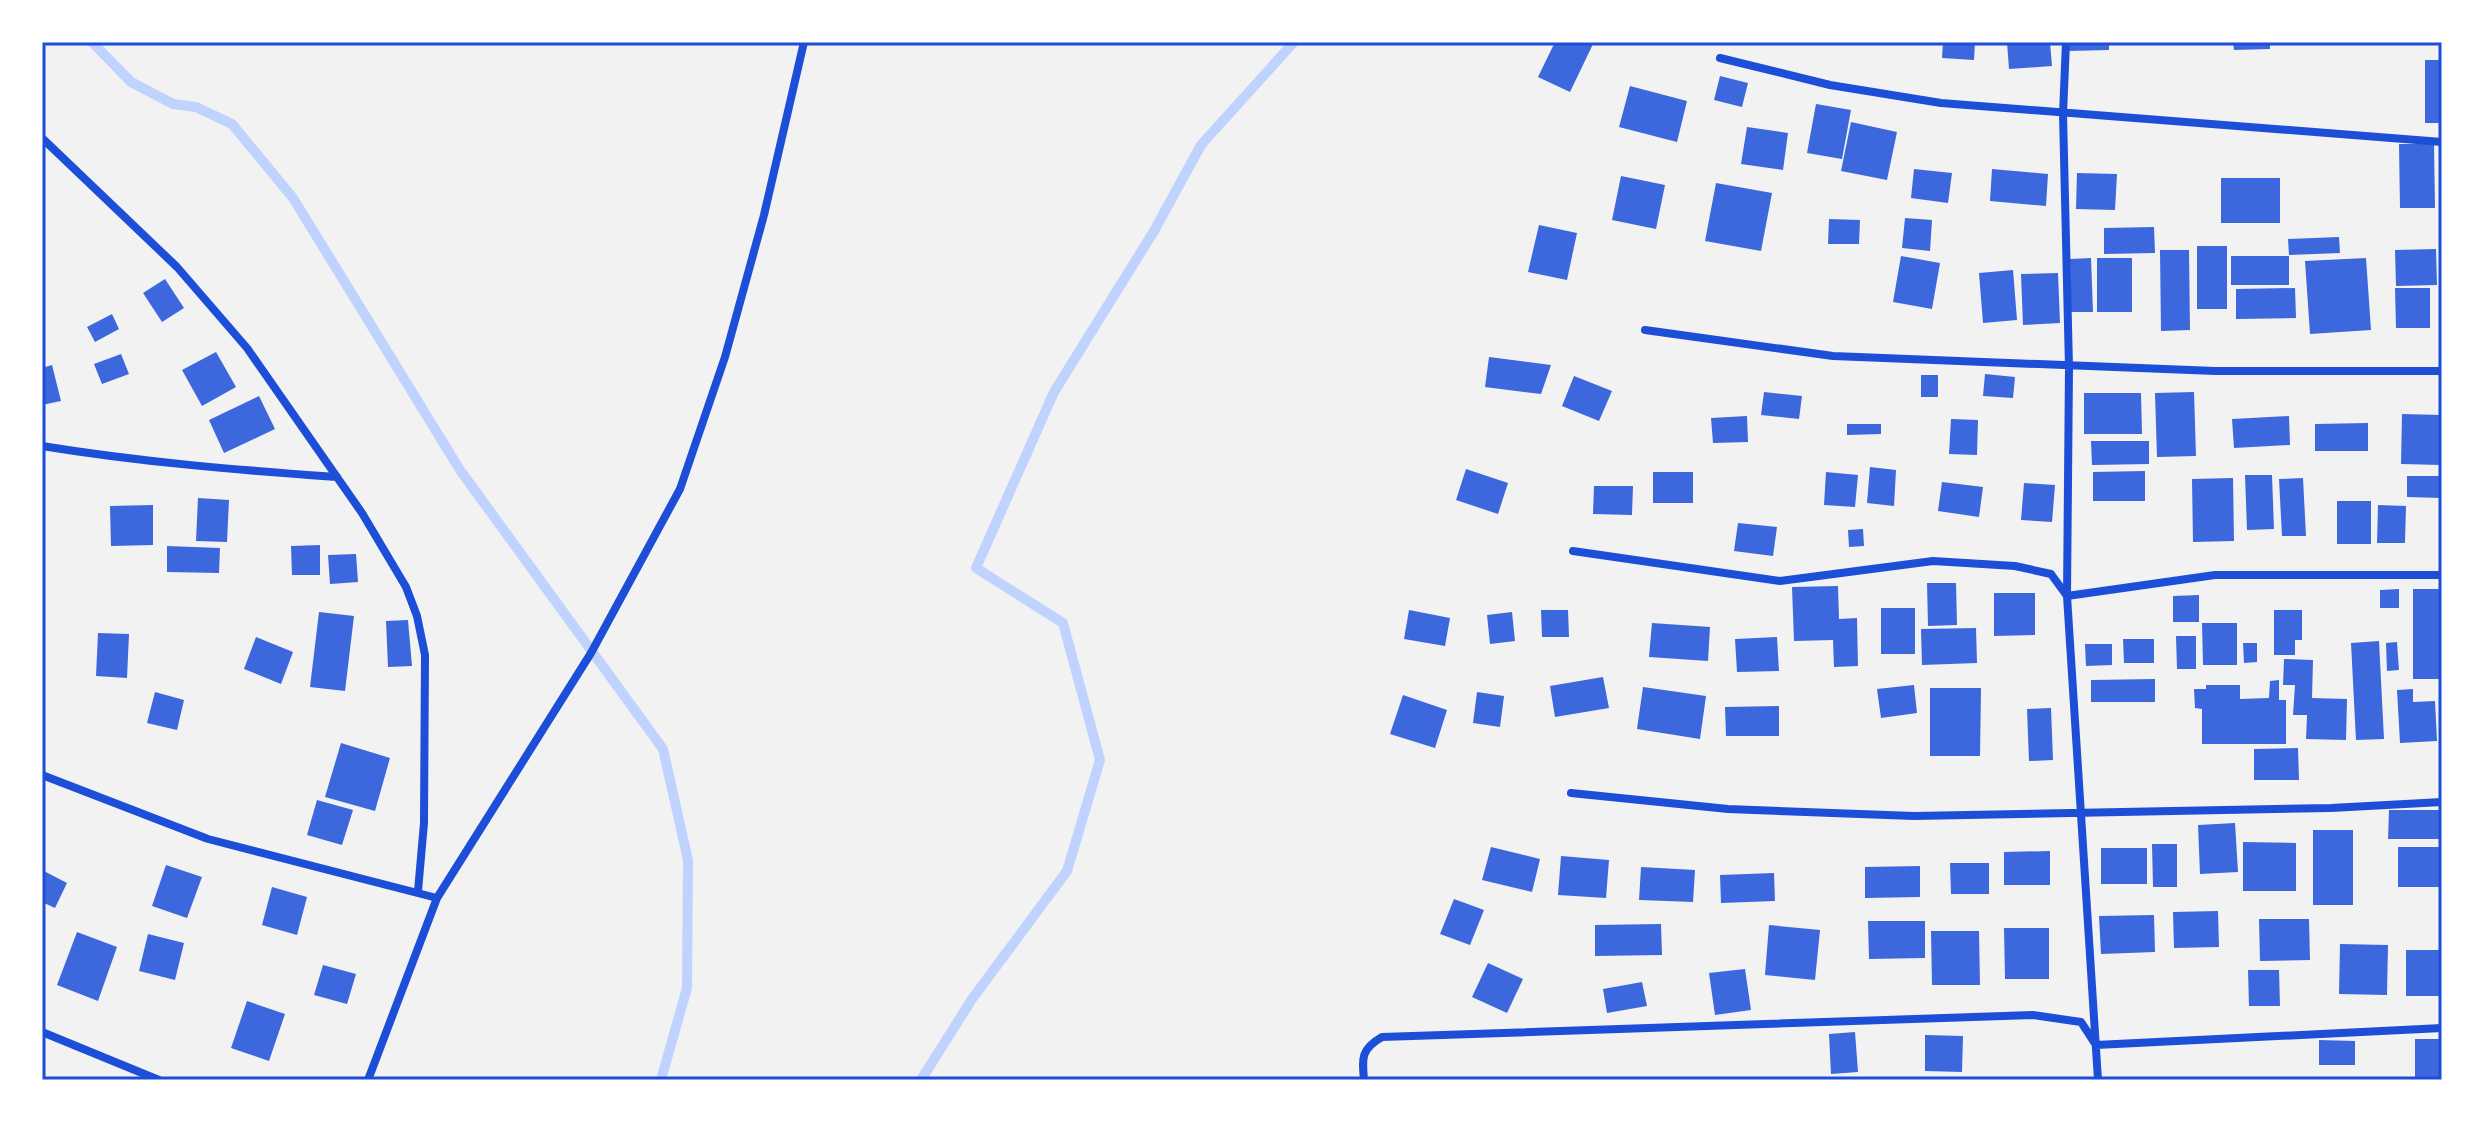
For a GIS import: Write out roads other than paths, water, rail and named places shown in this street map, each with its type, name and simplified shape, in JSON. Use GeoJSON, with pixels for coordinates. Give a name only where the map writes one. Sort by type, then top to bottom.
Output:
{"type":"FeatureCollection","features":[{"type":"Feature","properties":{"kind":"street"},"geometry":{"type":"LineString","coordinates":[[368,1080],[437,898],[591,653],[680,489],[725,357],[764,215],[804,42]]}},
{"type":"Feature","properties":{"kind":"street"},"geometry":{"type":"LineString","coordinates":[[2066,42],[2063,114],[2069,367],[2067,596],[2098,1080]]}},
{"type":"Feature","properties":{"kind":"street"},"geometry":{"type":"LineString","coordinates":[[1720,58],[1830,85],[1913,98],[2063,114],[2442,142]]}},
{"type":"Feature","properties":{"kind":"street"},"geometry":{"type":"LineString","coordinates":[[42,138],[177,267],[247,348],[337,477],[406,587],[417,616],[425,655],[424,823],[418,891]]}},
{"type":"Feature","properties":{"kind":"street"},"geometry":{"type":"LineString","coordinates":[[1645,330],[1833,356],[2215,371],[2442,371]]}},
{"type":"Feature","properties":{"kind":"street"},"geometry":{"type":"LineString","coordinates":[[42,446],[232,470],[337,477]]}},
{"type":"Feature","properties":{"kind":"street"},"geometry":{"type":"LineString","coordinates":[[1573,551],[1780,581],[1933,561],[2015,566],[2051,574],[2067,596]]}},
{"type":"Feature","properties":{"kind":"street"},"geometry":{"type":"LineString","coordinates":[[2067,596],[2215,575],[2442,575]]}},
{"type":"Feature","properties":{"kind":"street"},"geometry":{"type":"LineString","coordinates":[[42,775],[208,839],[437,898]]}},
{"type":"Feature","properties":{"kind":"street"},"geometry":{"type":"LineString","coordinates":[[1571,793],[1728,809],[1914,816],[2082,814],[2442,802]]}},
{"type":"Feature","properties":{"kind":"street"},"geometry":{"type":"LineString","coordinates":[[1364,1080],[1362,1061],[1365,1053],[1369,1045],[1382,1037],[2033,1015],[2081,1022],[2096,1045]]}},
{"type":"Feature","properties":{"kind":"street"},"geometry":{"type":"LineString","coordinates":[[2096,1045],[2442,1028]]}},
{"type":"Feature","properties":{"kind":"street"},"geometry":{"type":"LineString","coordinates":[[42,1032],[159,1080]]}},
{"type":"Feature","properties":{"kind":"waterway"},"geometry":{"type":"LineString","coordinates":[[92,42],[131,82],[173,104],[196,107],[232,124],[293,198],[460,470],[663,749],[688,860],[687,988],[661,1080]]}},
{"type":"Feature","properties":{"kind":"waterway"},"geometry":{"type":"LineString","coordinates":[[921,1080],[972,999],[1067,871],[1100,760],[1063,623],[976,568],[1054,392],[1154,231],[1201,145],[1294,42]]}}]}
